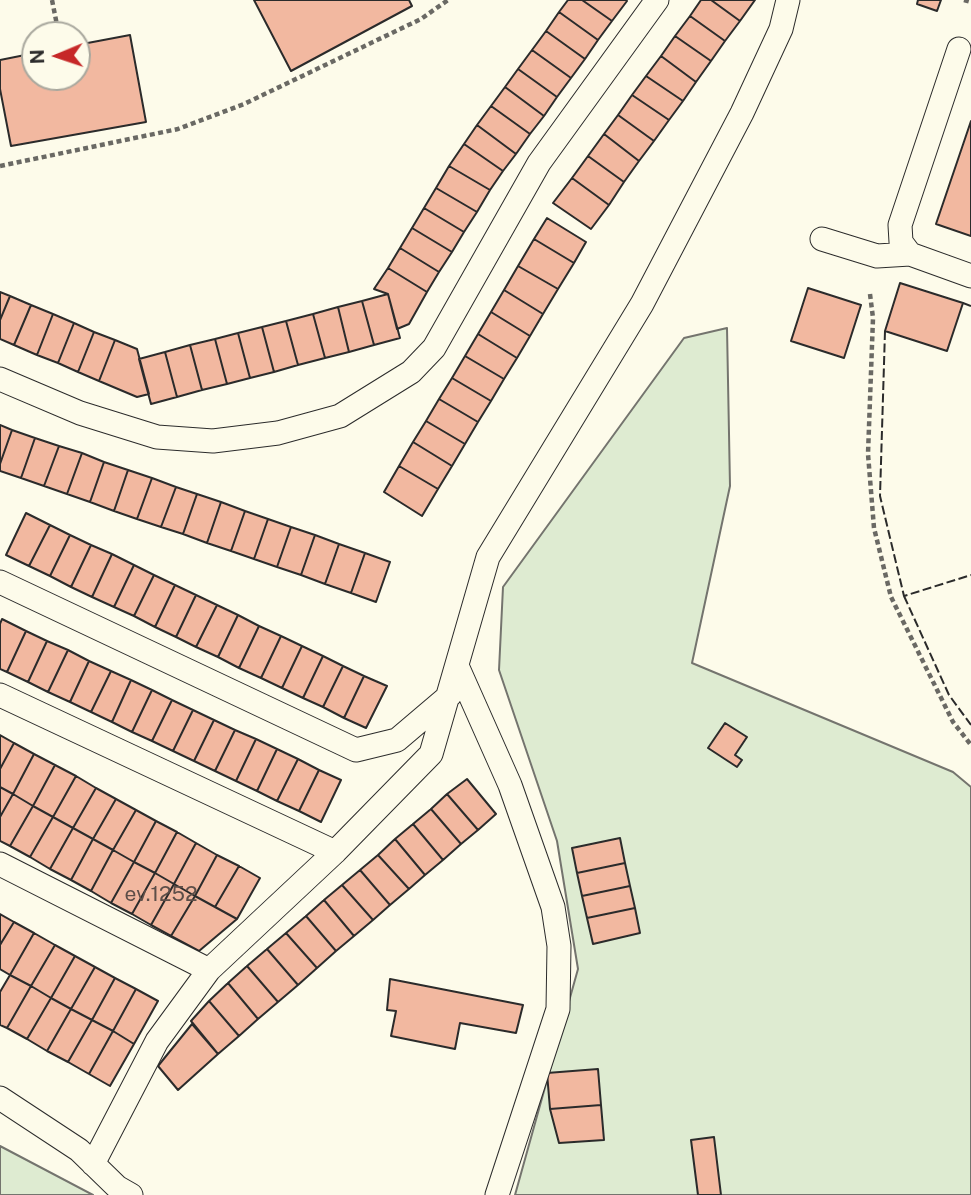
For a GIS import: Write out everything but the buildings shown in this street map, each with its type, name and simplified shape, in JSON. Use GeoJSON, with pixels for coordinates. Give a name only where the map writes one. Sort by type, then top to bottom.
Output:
{"type":"FeatureCollection","features":[{"type":"Feature","properties":{"kind":"lane"},"geometry":{"type":"LineString","coordinates":[[0,379],[80,413],[156,437],[212,441],[278,433],[340,416],[411,372],[434,348],[539,163],[657,0]]}},
{"type":"Feature","properties":{"kind":"lane"},"geometry":{"type":"LineString","coordinates":[[93,1164],[157,1041],[209,970],[335,852],[431,754],[488,557],[642,304],[742,113],[780,29],[789,0]]}},
{"type":"Feature","properties":{"kind":"lane"},"geometry":{"type":"LineString","coordinates":[[910,254],[901,242],[900,225],[959,49]]}},
{"type":"Feature","properties":{"kind":"lane"},"geometry":{"type":"LineString","coordinates":[[822,239],[877,256],[910,254],[971,276]]}},
{"type":"Feature","properties":{"kind":"lane"},"geometry":{"type":"LineString","coordinates":[[0,582],[356,750],[397,740],[450,695]]}},
{"type":"Feature","properties":{"kind":"lane"},"geometry":{"type":"LineString","coordinates":[[457,668],[510,785],[553,907],[559,946],[558,1009],[497,1195]]}},
{"type":"Feature","properties":{"kind":"lane"},"geometry":{"type":"LineString","coordinates":[[0,695],[335,852]]}},
{"type":"Feature","properties":{"kind":"lane"},"geometry":{"type":"LineString","coordinates":[[0,864],[209,970]]}},
{"type":"Feature","properties":{"kind":"lane"},"geometry":{"type":"LineString","coordinates":[[0,1098],[79,1150],[117,1187],[131,1195]]}},
{"type":"Feature","properties":{"kind":"path"},"geometry":{"type":"LineString","coordinates":[[52,0],[56,21]]}},
{"type":"Feature","properties":{"kind":"path"},"geometry":{"type":"LineString","coordinates":[[0,166],[178,129],[244,104],[421,19],[449,0]]}},
{"type":"Feature","properties":{"kind":"path"},"geometry":{"type":"LineString","coordinates":[[964,0],[971,2]]}},
{"type":"Feature","properties":{"kind":"path"},"geometry":{"type":"LineString","coordinates":[[877,256],[870,291],[873,318],[868,454],[874,528],[891,597],[953,722],[971,746]]}},
{"type":"Feature","properties":{"kind":"green space"},"geometry":{"type":"Polygon","coordinates":[[[727,328],[730,486],[692,663],[953,772],[971,787],[971,1195],[515,1195],[578,969],[557,841],[499,670],[503,587],[684,338],[727,328]]]}},
{"type":"Feature","properties":{"kind":"green space"},"geometry":{"type":"Polygon","coordinates":[[[0,1146],[93,1195],[0,1195],[0,1146]]]}},
{"type":"Feature","properties":{"kind":"fence"},"geometry":{"type":"LineString","coordinates":[[963,303],[971,306]]}},
{"type":"Feature","properties":{"kind":"fence"},"geometry":{"type":"LineString","coordinates":[[885,331],[880,496],[904,596],[971,575]]}},
{"type":"Feature","properties":{"kind":"fence"},"geometry":{"type":"LineString","coordinates":[[904,596],[949,695],[971,725]]}}]}
